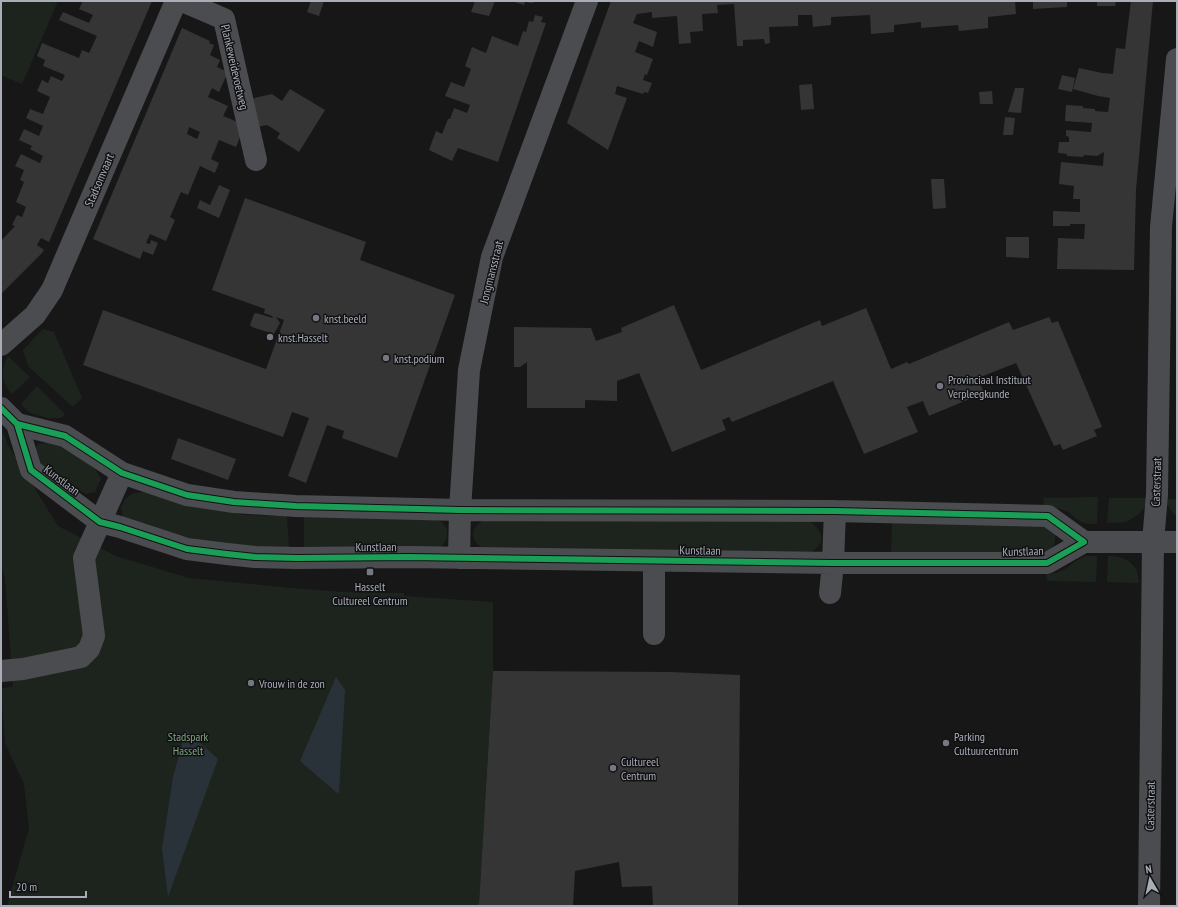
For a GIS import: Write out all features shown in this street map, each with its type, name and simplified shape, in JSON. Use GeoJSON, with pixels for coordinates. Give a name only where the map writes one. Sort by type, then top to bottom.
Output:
{"type":"FeatureCollection","features":[{"type":"Feature","properties":{"kind":"street","name":"Stadsomvaart"},"geometry":{"type":"LineString","coordinates":[[1,345],[35,315],[52,290],[176,1]]}},
{"type":"Feature","properties":{"kind":"street","name":"Plankeweidevoetweg"},"geometry":{"type":"LineString","coordinates":[[182,1],[224,19],[256,160]]}},
{"type":"Feature","properties":{"kind":"street","name":"Jongmansstraat"},"geometry":{"type":"LineString","coordinates":[[459,558],[460,510],[469,370],[492,257],[587,1]]}},
{"type":"Feature","properties":{"kind":"street","name":"Casterstraat"},"geometry":{"type":"LineString","coordinates":[[1149,906],[1153,542],[1157,494],[1161,227],[1177,59]]}},
{"type":"Feature","properties":{"kind":"street","name":"Kunstlaan"},"geometry":{"type":"LineString","coordinates":[[1,408],[16,424],[31,470],[100,522],[187,548],[227,554],[276,558],[459,558],[833,563],[1047,563],[1084,542],[1177,542]]}},
{"type":"Feature","properties":{"kind":"street"},"geometry":{"type":"LineString","coordinates":[[16,424],[64,436],[122,473],[186,495],[234,502],[296,506],[460,510],[835,511],[1048,516],[1084,542]]}},
{"type":"Feature","properties":{"kind":"street"},"geometry":{"type":"LineString","coordinates":[[1,671],[23,669],[81,657],[89,649],[94,636],[84,558],[122,473]]}},
{"type":"Feature","properties":{"kind":"street"},"geometry":{"type":"LineString","coordinates":[[830,593],[835,511]]}},
{"type":"Feature","properties":{"kind":"street"},"geometry":{"type":"LineString","coordinates":[[654,561],[654,634]]}},
{"type":"Feature","properties":{"kind":"green space"},"geometry":{"type":"Polygon","coordinates":[[[1,1],[58,1],[22,84],[1,75],[1,1]]]}},
{"type":"Feature","properties":{"kind":"green space"},"geometry":{"type":"Polygon","coordinates":[[[43,329],[54,332],[82,398],[73,407],[28,366],[23,350],[43,329]]]}},
{"type":"Feature","properties":{"kind":"green space"},"geometry":{"type":"Polygon","coordinates":[[[8,356],[30,377],[12,394],[6,385],[3,376],[5,361],[8,356]]]}},
{"type":"Feature","properties":{"kind":"green space"},"geometry":{"type":"Polygon","coordinates":[[[37,386],[65,414],[61,418],[48,418],[30,413],[21,404],[37,386]]]}},
{"type":"Feature","properties":{"kind":"green space","name":"Stadspark Hasselt"},"geometry":{"type":"Polygon","coordinates":[[[1,431],[8,445],[58,526],[116,556],[189,578],[343,592],[404,593],[404,596],[493,602],[493,671],[479,904],[475,906],[7,906],[29,828],[24,784],[5,743],[1,689],[13,686],[5,578],[1,565],[1,431]]]}},
{"type":"Feature","properties":{"kind":"green space"},"geometry":{"type":"Polygon","coordinates":[[[58,442],[95,469],[101,479],[95,492],[86,494],[42,469],[34,451],[38,444],[58,442]]]}},
{"type":"Feature","properties":{"kind":"green space"},"geometry":{"type":"Polygon","coordinates":[[[144,492],[195,506],[246,515],[287,516],[289,549],[242,548],[187,537],[131,523],[123,516],[121,508],[125,499],[133,493],[144,492]]]}},
{"type":"Feature","properties":{"kind":"green space"},"geometry":{"type":"Polygon","coordinates":[[[1098,497],[1097,524],[1090,524],[1078,520],[1062,510],[1043,507],[1044,498],[1098,497]]]}},
{"type":"Feature","properties":{"kind":"green space"},"geometry":{"type":"Polygon","coordinates":[[[1109,498],[1146,498],[1146,505],[1141,512],[1125,522],[1107,523],[1109,498]]]}},
{"type":"Feature","properties":{"kind":"green space"},"geometry":{"type":"Polygon","coordinates":[[[1167,499],[1177,499],[1177,518],[1167,505],[1167,499]]]}},
{"type":"Feature","properties":{"kind":"green space"},"geometry":{"type":"Polygon","coordinates":[[[304,515],[433,517],[442,522],[447,529],[447,538],[443,545],[430,551],[304,549],[304,515]]]}},
{"type":"Feature","properties":{"kind":"green space"},"geometry":{"type":"Polygon","coordinates":[[[489,518],[809,521],[818,529],[822,538],[818,546],[808,554],[489,551],[477,543],[473,534],[477,526],[489,518]]]}},
{"type":"Feature","properties":{"kind":"green space"},"geometry":{"type":"Polygon","coordinates":[[[892,522],[1043,523],[1055,533],[1055,543],[1050,549],[1043,552],[891,553],[892,522]]]}},
{"type":"Feature","properties":{"kind":"green space"},"geometry":{"type":"Polygon","coordinates":[[[1085,556],[1097,556],[1096,582],[1047,581],[1046,574],[1053,574],[1063,570],[1085,556]]]}},
{"type":"Feature","properties":{"kind":"green space"},"geometry":{"type":"Polygon","coordinates":[[[1108,556],[1114,556],[1130,562],[1137,571],[1139,583],[1107,582],[1108,556]]]}},
{"type":"Feature","properties":{"kind":"shaded area"},"geometry":{"type":"Polygon","coordinates":[[[336,677],[345,690],[339,792],[337,793],[300,761],[336,677]]]}},
{"type":"Feature","properties":{"kind":"shaded area"},"geometry":{"type":"Polygon","coordinates":[[[186,730],[218,759],[168,897],[162,849],[173,777],[186,730]]]}},
{"type":"Feature","properties":{"kind":"building"},"geometry":{"type":"Polygon","coordinates":[[[83,1],[152,1],[49,242],[41,238],[37,245],[44,250],[42,253],[1,294],[1,241],[15,226],[12,225],[17,215],[22,217],[26,207],[16,202],[24,182],[20,180],[24,170],[15,166],[21,154],[40,163],[43,156],[30,149],[32,146],[19,140],[24,129],[39,136],[43,126],[26,118],[30,109],[43,114],[50,97],[37,91],[42,80],[48,83],[51,76],[62,81],[65,75],[43,66],[45,60],[37,56],[42,43],[79,58],[82,50],[89,53],[97,36],[59,20],[63,12],[89,23],[93,15],[79,9],[83,1]]]}},
{"type":"Feature","properties":{"kind":"building"},"geometry":{"type":"Polygon","coordinates":[[[311,1],[324,1],[319,16],[307,12],[311,1]]]}},
{"type":"Feature","properties":{"kind":"building"},"geometry":{"type":"Polygon","coordinates":[[[475,1],[495,1],[489,16],[471,12],[475,1]]]}},
{"type":"Feature","properties":{"kind":"building"},"geometry":{"type":"Polygon","coordinates":[[[511,1],[534,1],[533,3],[525,2],[524,5],[511,1]]]}},
{"type":"Feature","properties":{"kind":"building"},"geometry":{"type":"Polygon","coordinates":[[[611,1],[1015,1],[1016,14],[988,17],[988,28],[959,31],[958,25],[921,28],[921,22],[894,25],[894,32],[871,34],[870,15],[831,17],[831,25],[813,27],[812,15],[798,15],[798,26],[769,27],[770,43],[765,44],[764,39],[743,40],[743,46],[737,46],[734,4],[717,5],[718,13],[702,14],[703,31],[690,32],[691,43],[679,44],[677,16],[652,18],[652,12],[637,14],[633,23],[657,32],[653,47],[639,41],[635,52],[653,59],[647,75],[645,74],[643,80],[652,83],[648,93],[644,92],[643,94],[617,86],[615,94],[627,98],[608,150],[567,123],[611,1]]]}},
{"type":"Feature","properties":{"kind":"building"},"geometry":{"type":"Polygon","coordinates":[[[1033,1],[1067,1],[1067,7],[1033,9],[1033,1]]]}},
{"type":"Feature","properties":{"kind":"building"},"geometry":{"type":"Polygon","coordinates":[[[1097,1],[1116,1],[1115,6],[1097,6],[1097,1]]]}},
{"type":"Feature","properties":{"kind":"building"},"geometry":{"type":"Polygon","coordinates":[[[1131,1],[1153,1],[1136,190],[1134,270],[1057,269],[1058,238],[1084,239],[1085,224],[1053,226],[1053,211],[1080,212],[1080,199],[1073,199],[1074,186],[1059,184],[1061,162],[1103,166],[1104,152],[1097,156],[1084,155],[1083,157],[1067,156],[1067,154],[1058,153],[1059,142],[1069,142],[1069,137],[1066,136],[1066,130],[1091,132],[1092,123],[1065,121],[1066,105],[1083,106],[1083,108],[1095,109],[1095,111],[1108,112],[1110,98],[1073,89],[1079,68],[1113,74],[1116,48],[1125,49],[1131,1]]]}},
{"type":"Feature","properties":{"kind":"building"},"geometry":{"type":"Polygon","coordinates":[[[535,15],[543,17],[541,22],[546,23],[498,162],[458,148],[452,161],[429,150],[436,131],[442,134],[454,108],[467,113],[470,105],[445,96],[451,82],[464,87],[471,69],[465,66],[472,47],[486,53],[492,36],[518,46],[523,31],[526,32],[529,21],[533,22],[535,15]]]}},
{"type":"Feature","properties":{"kind":"building"},"geometry":{"type":"Polygon","coordinates":[[[182,28],[210,41],[209,43],[214,45],[210,55],[220,60],[217,67],[228,72],[219,92],[212,88],[208,97],[228,106],[223,116],[245,125],[236,147],[219,140],[211,159],[219,163],[215,173],[200,166],[188,195],[181,192],[170,217],[175,220],[166,241],[150,234],[146,243],[150,244],[151,240],[158,243],[153,255],[143,251],[140,259],[93,239],[182,28]],[[189,127],[187,134],[197,139],[200,132],[189,127]]]}},
{"type":"Feature","properties":{"kind":"building"},"geometry":{"type":"Polygon","coordinates":[[[1062,75],[1075,78],[1072,92],[1058,89],[1062,75]]]}},
{"type":"Feature","properties":{"kind":"building"},"geometry":{"type":"Polygon","coordinates":[[[812,84],[814,109],[801,110],[799,85],[812,84]]]}},
{"type":"Feature","properties":{"kind":"building"},"geometry":{"type":"Polygon","coordinates":[[[1015,88],[1024,88],[1021,113],[1008,112],[1015,88]]]}},
{"type":"Feature","properties":{"kind":"building"},"geometry":{"type":"Polygon","coordinates":[[[290,89],[325,110],[299,152],[277,138],[280,133],[267,125],[257,127],[250,99],[272,94],[282,101],[290,89]]]}},
{"type":"Feature","properties":{"kind":"building"},"geometry":{"type":"Polygon","coordinates":[[[992,91],[993,104],[980,104],[979,92],[992,91]]]}},
{"type":"Feature","properties":{"kind":"building"},"geometry":{"type":"Polygon","coordinates":[[[1005,117],[1015,118],[1013,135],[1003,135],[1005,117]]]}},
{"type":"Feature","properties":{"kind":"building"},"geometry":{"type":"Polygon","coordinates":[[[931,179],[944,179],[946,208],[933,209],[931,179]]]}},
{"type":"Feature","properties":{"kind":"building"},"geometry":{"type":"Polygon","coordinates":[[[219,185],[230,190],[219,218],[197,208],[200,200],[210,205],[219,185]]]}},
{"type":"Feature","properties":{"kind":"building","name":"knst.Hasselt"},"geometry":{"type":"Polygon","coordinates":[[[245,198],[366,242],[360,260],[455,295],[397,458],[342,438],[344,431],[327,425],[306,483],[288,476],[309,418],[292,412],[283,437],[83,365],[103,310],[266,369],[284,320],[276,317],[280,323],[274,334],[252,327],[250,325],[254,314],[256,313],[273,318],[272,316],[264,313],[265,309],[212,290],[245,198]]]}},
{"type":"Feature","properties":{"kind":"building"},"geometry":{"type":"Polygon","coordinates":[[[1006,237],[1029,237],[1029,258],[1006,257],[1006,237]]]}},
{"type":"Feature","properties":{"kind":"building"},"geometry":{"type":"Polygon","coordinates":[[[674,305],[701,370],[820,320],[822,326],[866,308],[891,369],[907,362],[909,364],[1009,322],[1013,330],[1049,317],[1052,323],[1058,321],[1102,427],[1094,430],[1097,436],[1063,450],[1060,444],[1054,446],[1016,363],[978,378],[984,393],[929,416],[923,401],[907,407],[918,432],[864,454],[833,381],[732,422],[729,417],[722,420],[726,430],[672,452],[639,373],[617,381],[617,401],[585,400],[585,408],[527,408],[527,362],[520,367],[514,367],[514,327],[591,328],[596,341],[622,332],[621,328],[674,305]]]}},
{"type":"Feature","properties":{"kind":"building"},"geometry":{"type":"Polygon","coordinates":[[[178,438],[236,459],[228,480],[171,459],[178,438]]]}},
{"type":"Feature","properties":{"kind":"building","name":"Cultureel Centrum"},"geometry":{"type":"Polygon","coordinates":[[[493,671],[671,672],[740,675],[738,906],[653,906],[652,886],[622,887],[619,862],[575,871],[573,906],[475,906],[479,904],[493,671]]]}},
{"type":"Feature","properties":{"kind":"cycle path"},"geometry":{"type":"LineString","coordinates":[[1,408],[17,424],[31,470],[100,522],[187,549],[227,554],[255,557],[297,558],[409,557],[833,563],[1047,563],[1084,542],[1048,516],[835,511],[460,510],[296,506],[234,502],[187,495],[122,473],[65,436],[17,424]]}},
{"type":"Feature","properties":{"kind":"place","name":"knst.beeld"},"geometry":{"type":"Point","coordinates":[316,318]}},
{"type":"Feature","properties":{"kind":"place","name":"knst.Hasselt"},"geometry":{"type":"Point","coordinates":[270,337]}},
{"type":"Feature","properties":{"kind":"place","name":"knst.podium"},"geometry":{"type":"Point","coordinates":[386,358]}},
{"type":"Feature","properties":{"kind":"place","name":"Provinciaal Instituut Verpleegkunde"},"geometry":{"type":"Point","coordinates":[940,386]}},
{"type":"Feature","properties":{"kind":"place","name":"Hasselt Cultureel Centrum"},"geometry":{"type":"Point","coordinates":[370,572]}},
{"type":"Feature","properties":{"kind":"place","name":"Vrouw in de zon"},"geometry":{"type":"Point","coordinates":[251,683]}},
{"type":"Feature","properties":{"kind":"place","name":"Parking Cultuurcentrum"},"geometry":{"type":"Point","coordinates":[946,743]}},
{"type":"Feature","properties":{"kind":"place","name":"Cultureel Centrum"},"geometry":{"type":"Point","coordinates":[613,768]}}]}
